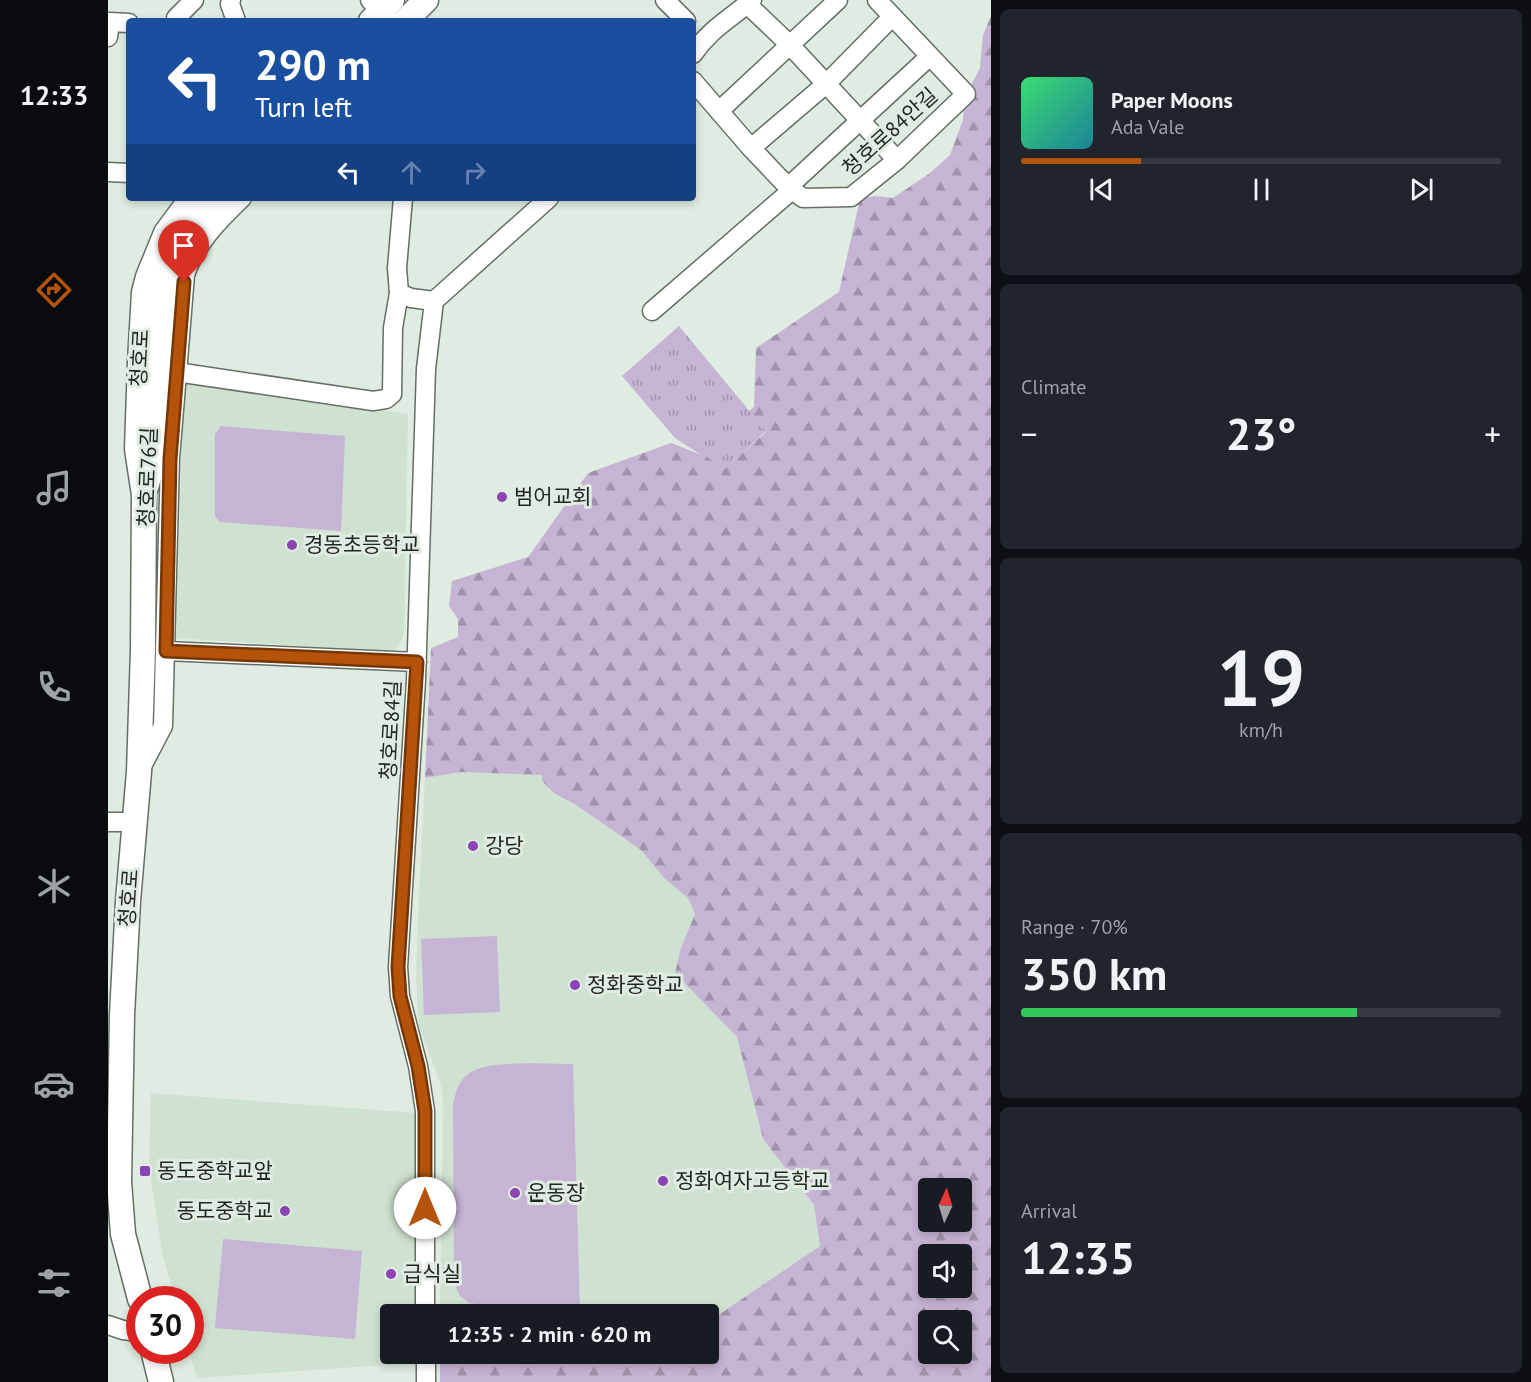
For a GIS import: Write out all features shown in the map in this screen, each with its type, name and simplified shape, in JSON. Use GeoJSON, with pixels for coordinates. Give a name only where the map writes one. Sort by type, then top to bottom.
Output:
{"type":"FeatureCollection","features":[{"type":"Feature","properties":{"kind":"main road"},"geometry":{"type":"LineString","coordinates":[[408,18],[426,0]]}},
{"type":"Feature","properties":{"kind":"main road","name":"청호로"},"geometry":{"type":"LineString","coordinates":[[144,495],[157,450],[160,357],[165,291],[169,272],[191,227],[213,201]]}},
{"type":"Feature","properties":{"kind":"main road","name":"청호로"},"geometry":{"type":"LineString","coordinates":[[137,1286],[123,1234],[119,1182],[122,1015],[139,772],[143,650],[144,495],[137,449],[140,362],[144,292],[174,208]]}},
{"type":"Feature","properties":{"kind":"main road"},"geometry":{"type":"LineString","coordinates":[[157,1364],[162,1382]]}},
{"type":"Feature","properties":{"kind":"street"},"geometry":{"type":"LineString","coordinates":[[176,0],[176,18]]}},
{"type":"Feature","properties":{"kind":"street"},"geometry":{"type":"LineString","coordinates":[[178,18],[194,0]]}},
{"type":"Feature","properties":{"kind":"street"},"geometry":{"type":"LineString","coordinates":[[231,0],[230,4],[235,18]]}},
{"type":"Feature","properties":{"kind":"street"},"geometry":{"type":"LineString","coordinates":[[665,0],[683,18]]}},
{"type":"Feature","properties":{"kind":"street"},"geometry":{"type":"LineString","coordinates":[[718,111],[838,0]]}},
{"type":"Feature","properties":{"kind":"street","name":"청호로84안길"},"geometry":{"type":"LineString","coordinates":[[790,189],[802,198],[851,197],[897,160],[966,94],[878,0]]}},
{"type":"Feature","properties":{"kind":"street"},"geometry":{"type":"LineString","coordinates":[[698,33],[718,25],[749,2],[897,160]]}},
{"type":"Feature","properties":{"kind":"street"},"geometry":{"type":"LineString","coordinates":[[751,148],[826,84],[892,17]]}},
{"type":"Feature","properties":{"kind":"street"},"geometry":{"type":"LineString","coordinates":[[108,37],[110,22],[126,23]]}},
{"type":"Feature","properties":{"kind":"street","name":"청호로84안길"},"geometry":{"type":"LineString","coordinates":[[652,312],[790,189],[929,57]]}},
{"type":"Feature","properties":{"kind":"street"},"geometry":{"type":"LineString","coordinates":[[696,85],[790,189]]}},
{"type":"Feature","properties":{"kind":"street"},"geometry":{"type":"LineString","coordinates":[[108,172],[126,173]]}},
{"type":"Feature","properties":{"kind":"street","name":"청호로76길"},"geometry":{"type":"LineString","coordinates":[[139,772],[163,726],[170,459],[182,296],[190,261],[199,245],[239,201]]}},
{"type":"Feature","properties":{"kind":"street"},"geometry":{"type":"LineString","coordinates":[[176,372],[373,401],[386,399],[392,394],[393,328],[399,293],[397,268],[403,201]]}},
{"type":"Feature","properties":{"kind":"street"},"geometry":{"type":"LineString","coordinates":[[399,293],[411,298],[434,302],[546,201]]}},
{"type":"Feature","properties":{"kind":"street","name":"청호로84길"},"geometry":{"type":"LineString","coordinates":[[426,1304],[425,1111],[418,1066],[400,996],[398,967],[417,662],[428,345],[434,302]]}},
{"type":"Feature","properties":{"kind":"street"},"geometry":{"type":"LineString","coordinates":[[166,651],[417,662]]}},
{"type":"Feature","properties":{"kind":"street"},"geometry":{"type":"LineString","coordinates":[[108,822],[134,822]]}},
{"type":"Feature","properties":{"kind":"street"},"geometry":{"type":"LineString","coordinates":[[108,1325],[126,1330]]}},
{"type":"Feature","properties":{"kind":"street"},"geometry":{"type":"LineString","coordinates":[[426,1364],[426,1382]]}},
{"type":"Feature","properties":{"kind":"shaded area","name":"경동초등학교"},"geometry":{"type":"Polygon","coordinates":[[[184,382],[408,414],[404,632],[401,642],[392,652],[176,638],[184,382]]]}},
{"type":"Feature","properties":{"kind":"shaded area","name":"정화여자고등학교"},"geometry":{"type":"Polygon","coordinates":[[[461,772],[542,775],[554,793],[576,805],[641,850],[664,878],[688,898],[695,914],[681,948],[716,1015],[737,1037],[763,1139],[814,1205],[820,1246],[719,1315],[719,1304],[440,1304],[442,1089],[419,1026],[416,980],[425,778],[461,772]]]}},
{"type":"Feature","properties":{"kind":"shaded area","name":"동도중학교"},"geometry":{"type":"Polygon","coordinates":[[[151,1093],[416,1113],[415,1304],[380,1304],[380,1364],[400,1364],[197,1378],[193,1364],[204,1364],[204,1286],[171,1286],[162,1252],[149,1169],[151,1093]]]}},
{"type":"Feature","properties":{"kind":"green space"},"geometry":{"type":"Polygon","coordinates":[[[991,16],[991,1382],[440,1382],[440,1364],[719,1364],[719,1315],[820,1246],[814,1205],[763,1139],[737,1037],[675,973],[681,948],[695,914],[688,898],[664,878],[641,850],[576,805],[554,793],[542,781],[542,775],[461,772],[425,778],[431,648],[458,637],[458,619],[449,606],[452,581],[528,557],[588,473],[671,443],[707,457],[724,469],[766,432],[749,411],[754,407],[756,348],[839,292],[860,199],[875,196],[893,198],[930,173],[950,155],[963,120],[962,103],[980,68],[983,35],[991,16]]]}},
{"type":"Feature","properties":{"kind":"green space"},"geometry":{"type":"Polygon","coordinates":[[[679,326],[766,431],[724,470],[675,438],[622,376],[679,326]]]}},
{"type":"Feature","properties":{"kind":"green space"},"geometry":{"type":"Polygon","coordinates":[[[221,426],[345,436],[341,531],[220,522],[215,516],[215,434],[221,426]]]}},
{"type":"Feature","properties":{"kind":"green space"},"geometry":{"type":"Polygon","coordinates":[[[497,936],[500,1012],[424,1015],[421,939],[497,936]]]}},
{"type":"Feature","properties":{"kind":"green space","name":"운동장"},"geometry":{"type":"Polygon","coordinates":[[[518,1063],[573,1064],[580,1304],[469,1303],[460,1296],[454,1283],[453,1103],[458,1087],[468,1074],[489,1066],[518,1063]]]}},
{"type":"Feature","properties":{"kind":"green space"},"geometry":{"type":"Polygon","coordinates":[[[223,1239],[362,1251],[355,1339],[215,1328],[223,1239]]]}},
{"type":"Feature","properties":{"kind":"place","name":"범어교회"},"geometry":{"type":"Point","coordinates":[502,497]}},
{"type":"Feature","properties":{"kind":"place","name":"경동초등학교"},"geometry":{"type":"Point","coordinates":[292,545]}},
{"type":"Feature","properties":{"kind":"place","name":"강당"},"geometry":{"type":"Point","coordinates":[473,846]}},
{"type":"Feature","properties":{"kind":"place","name":"정화중학교"},"geometry":{"type":"Point","coordinates":[575,985]}},
{"type":"Feature","properties":{"kind":"place","name":"동도중학교앞"},"geometry":{"type":"Point","coordinates":[145,1171]}},
{"type":"Feature","properties":{"kind":"place","name":"정화여자고등학교"},"geometry":{"type":"Point","coordinates":[663,1181]}},
{"type":"Feature","properties":{"kind":"place","name":"운동장"},"geometry":{"type":"Point","coordinates":[515,1193]}},
{"type":"Feature","properties":{"kind":"place","name":"동도중학교"},"geometry":{"type":"Point","coordinates":[285,1211]}},
{"type":"Feature","properties":{"kind":"place","name":"급식실"},"geometry":{"type":"Point","coordinates":[391,1274]}},
{"type":"Feature","properties":{"kind":"route"},"geometry":{"type":"LineString","coordinates":[[184,282],[170,459],[166,651],[417,662],[398,967],[400,996],[418,1066],[425,1111],[425,1208]]}}]}
